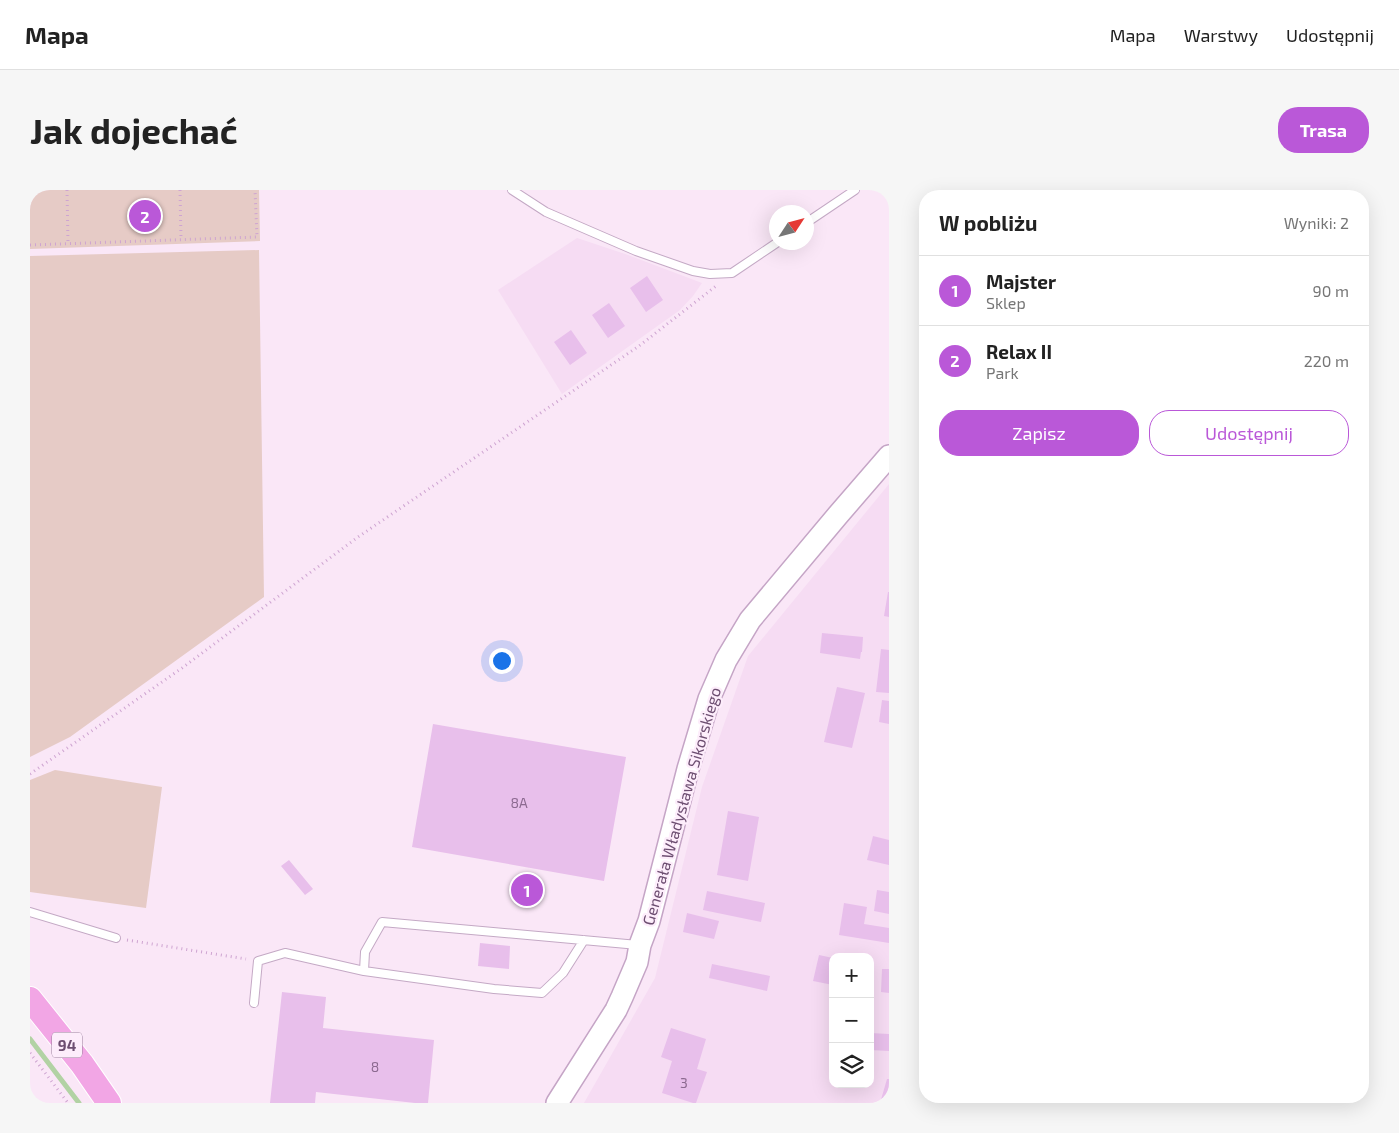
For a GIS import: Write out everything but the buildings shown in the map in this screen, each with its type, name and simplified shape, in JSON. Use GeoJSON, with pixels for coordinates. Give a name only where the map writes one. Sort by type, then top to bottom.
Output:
{"type":"FeatureCollection","features":[{"type":"Feature","properties":{"kind":"main road","name":"Generała Władysława Sikorskiego"},"geometry":{"type":"LineString","coordinates":[[557,1103],[616,1010],[637,962],[688,769],[709,699],[726,660],[750,620],[889,456]]}},
{"type":"Feature","properties":{"kind":"main road","name":"94"},"geometry":{"type":"LineString","coordinates":[[30,999],[82,1064],[110,1103]]}},
{"type":"Feature","properties":{"kind":"lane"},"geometry":{"type":"LineString","coordinates":[[512,190],[546,212],[636,251],[692,271],[710,274],[732,273],[769,248]]}},
{"type":"Feature","properties":{"kind":"lane"},"geometry":{"type":"LineString","coordinates":[[814,218],[855,190]]}},
{"type":"Feature","properties":{"kind":"lane"},"geometry":{"type":"LineString","coordinates":[[30,912],[116,938]]}},
{"type":"Feature","properties":{"kind":"lane"},"geometry":{"type":"LineString","coordinates":[[364,970],[365,952],[382,922],[640,945]]}},
{"type":"Feature","properties":{"kind":"lane"},"geometry":{"type":"LineString","coordinates":[[254,1003],[258,961],[285,953],[364,970],[494,990],[542,993],[563,973],[584,940]]}},
{"type":"Feature","properties":{"kind":"path"},"geometry":{"type":"LineString","coordinates":[[67,190],[68,244]]}},
{"type":"Feature","properties":{"kind":"path"},"geometry":{"type":"LineString","coordinates":[[180,190],[181,240]]}},
{"type":"Feature","properties":{"kind":"path"},"geometry":{"type":"LineString","coordinates":[[30,245],[257,237],[255,190]]}},
{"type":"Feature","properties":{"kind":"path"},"geometry":{"type":"LineString","coordinates":[[30,774],[182,668],[358,537],[640,346],[732,273]]}},
{"type":"Feature","properties":{"kind":"path"},"geometry":{"type":"LineString","coordinates":[[116,938],[258,961]]}},
{"type":"Feature","properties":{"kind":"path"},"geometry":{"type":"LineString","coordinates":[[30,1053],[68,1103]]}},
{"type":"Feature","properties":{"kind":"shaded area"},"geometry":{"type":"Polygon","coordinates":[[[30,190],[259,190],[260,241],[30,249],[30,190]]]}},
{"type":"Feature","properties":{"kind":"shaded area"},"geometry":{"type":"Polygon","coordinates":[[[577,238],[702,283],[680,310],[562,394],[498,290],[577,238]]]}},
{"type":"Feature","properties":{"kind":"shaded area"},"geometry":{"type":"Polygon","coordinates":[[[259,250],[264,597],[70,737],[30,757],[30,256],[259,250]]]}},
{"type":"Feature","properties":{"kind":"shaded area"},"geometry":{"type":"Polygon","coordinates":[[[889,484],[889,1103],[584,1103],[655,978],[702,787],[748,656],[889,484]]]}},
{"type":"Feature","properties":{"kind":"shaded area"},"geometry":{"type":"Polygon","coordinates":[[[55,770],[162,787],[146,908],[30,892],[30,780],[55,770]]]}},
{"type":"Feature","properties":{"kind":"waterway"},"geometry":{"type":"LineString","coordinates":[[30,1039],[79,1103]]}},
{"type":"Feature","properties":{"kind":"place","name":"Relax II"},"geometry":{"type":"Point","coordinates":[145,216]}},
{"type":"Feature","properties":{"kind":"place","name":"Majster"},"geometry":{"type":"Point","coordinates":[527,890]}}]}
